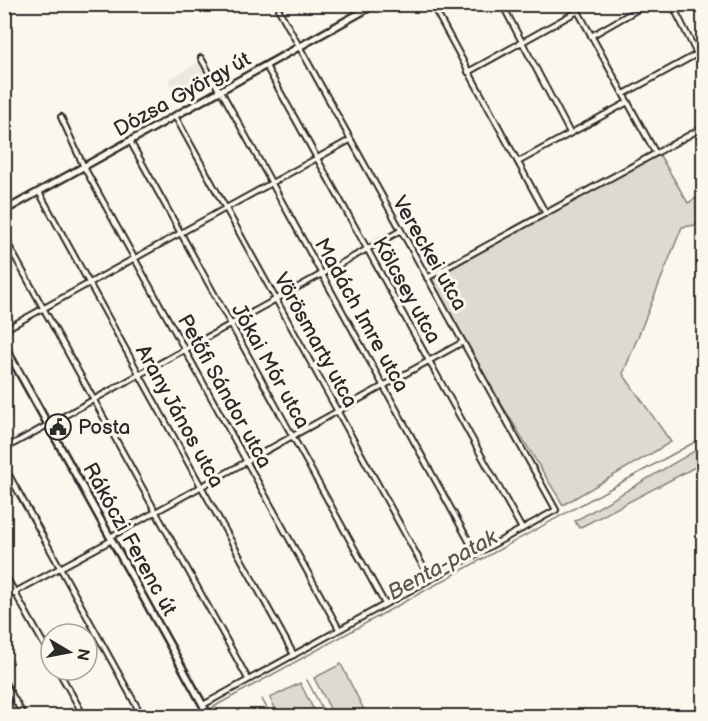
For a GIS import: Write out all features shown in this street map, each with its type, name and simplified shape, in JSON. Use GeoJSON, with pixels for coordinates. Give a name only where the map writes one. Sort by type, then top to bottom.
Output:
{"type":"FeatureCollection","features":[{"type":"Feature","properties":{"kind":"street","name":"Dózsa György út"},"geometry":{"type":"LineString","coordinates":[[4,211],[376,4]]}},
{"type":"Feature","properties":{"kind":"street"},"geometry":{"type":"LineString","coordinates":[[432,4],[544,212]]}},
{"type":"Feature","properties":{"kind":"street"},"geometry":{"type":"LineString","coordinates":[[501,4],[570,133]]}},
{"type":"Feature","properties":{"kind":"street"},"geometry":{"type":"LineString","coordinates":[[574,4],[655,152]]}},
{"type":"Feature","properties":{"kind":"street"},"geometry":{"type":"LineString","coordinates":[[591,36],[647,4]]}},
{"type":"Feature","properties":{"kind":"street"},"geometry":{"type":"LineString","coordinates":[[624,94],[697,54],[672,4]]}},
{"type":"Feature","properties":{"kind":"street","name":"Vereckei utca"},"geometry":{"type":"LineString","coordinates":[[279,10],[555,510],[522,529]]}},
{"type":"Feature","properties":{"kind":"street"},"geometry":{"type":"LineString","coordinates":[[468,72],[578,11]]}},
{"type":"Feature","properties":{"kind":"street","name":"Madách Imre utca"},"geometry":{"type":"LineString","coordinates":[[201,58],[476,554]]}},
{"type":"Feature","properties":{"kind":"street","name":"Kölcsey utca"},"geometry":{"type":"LineString","coordinates":[[266,66],[522,529]]}},
{"type":"Feature","properties":{"kind":"street"},"geometry":{"type":"LineString","coordinates":[[518,163],[628,102]]}},
{"type":"Feature","properties":{"kind":"street","name":"Vörösmarty utca"},"geometry":{"type":"LineString","coordinates":[[175,116],[430,579]]}},
{"type":"Feature","properties":{"kind":"street","name":"Petőfi Sándor utca"},"geometry":{"type":"LineString","coordinates":[[60,117],[84,167],[339,629]]}},
{"type":"Feature","properties":{"kind":"street"},"geometry":{"type":"LineString","coordinates":[[427,278],[544,212],[704,127]]}},
{"type":"Feature","properties":{"kind":"street"},"geometry":{"type":"LineString","coordinates":[[4,330],[350,140]]}},
{"type":"Feature","properties":{"kind":"street","name":"Jókai Mór utca"},"geometry":{"type":"LineString","coordinates":[[130,141],[385,604]]}},
{"type":"Feature","properties":{"kind":"street","name":"Arany János utca"},"geometry":{"type":"LineString","coordinates":[[39,192],[294,655]]}},
{"type":"Feature","properties":{"kind":"street"},"geometry":{"type":"LineString","coordinates":[[4,449],[400,231]]}},
{"type":"Feature","properties":{"kind":"street"},"geometry":{"type":"LineString","coordinates":[[4,237],[248,679]]}},
{"type":"Feature","properties":{"kind":"street"},"geometry":{"type":"LineString","coordinates":[[4,598],[156,511],[463,342]]}},
{"type":"Feature","properties":{"kind":"street","name":"Rákóczi Ferenc út"},"geometry":{"type":"LineString","coordinates":[[4,345],[209,717]]}},
{"type":"Feature","properties":{"kind":"street"},"geometry":{"type":"LineString","coordinates":[[4,466],[142,717]]}},
{"type":"Feature","properties":{"kind":"street"},"geometry":{"type":"LineString","coordinates":[[203,705],[522,529]]}},
{"type":"Feature","properties":{"kind":"street"},"geometry":{"type":"LineString","coordinates":[[4,573],[39,635]]}},
{"type":"Feature","properties":{"kind":"street"},"geometry":{"type":"LineString","coordinates":[[4,681],[24,717]]}},
{"type":"Feature","properties":{"kind":"street"},"geometry":{"type":"LineString","coordinates":[[65,682],[84,717]]}},
{"type":"Feature","properties":{"kind":"shaded area"},"geometry":{"type":"Polygon","coordinates":[[[200,62],[212,83],[180,101],[168,80],[200,62]]]}},
{"type":"Feature","properties":{"kind":"shaded area"},"geometry":{"type":"Polygon","coordinates":[[[659,154],[688,203],[703,194],[703,224],[682,227],[623,374],[671,442],[563,505],[427,282],[659,154]]]}},
{"type":"Feature","properties":{"kind":"shaded area"},"geometry":{"type":"Polygon","coordinates":[[[703,446],[703,463],[579,528],[575,521],[703,446]]]}},
{"type":"Feature","properties":{"kind":"shaded area"},"geometry":{"type":"Polygon","coordinates":[[[341,664],[365,712],[357,716],[334,716],[314,678],[341,664]]]}},
{"type":"Feature","properties":{"kind":"shaded area"},"geometry":{"type":"Polygon","coordinates":[[[300,683],[317,716],[279,716],[270,698],[300,683]]]}},
{"type":"Feature","properties":{"kind":"waterway","name":"Benta-patak"},"geometry":{"type":"LineString","coordinates":[[208,710],[704,437]]}},
{"type":"Feature","properties":{"kind":"waterway"},"geometry":{"type":"LineString","coordinates":[[307,680],[326,716]]}},
{"type":"Feature","properties":{"kind":"waterway"},"geometry":{"type":"LineString","coordinates":[[262,699],[271,716]]}},
{"type":"Feature","properties":{"kind":"waterway","name":"Benta-patak"},"geometry":{"type":"LineString","coordinates":[[196,716],[203,713]]}},
{"type":"Feature","properties":{"kind":"place","name":"Posta"},"geometry":{"type":"Point","coordinates":[58,427]}}]}
